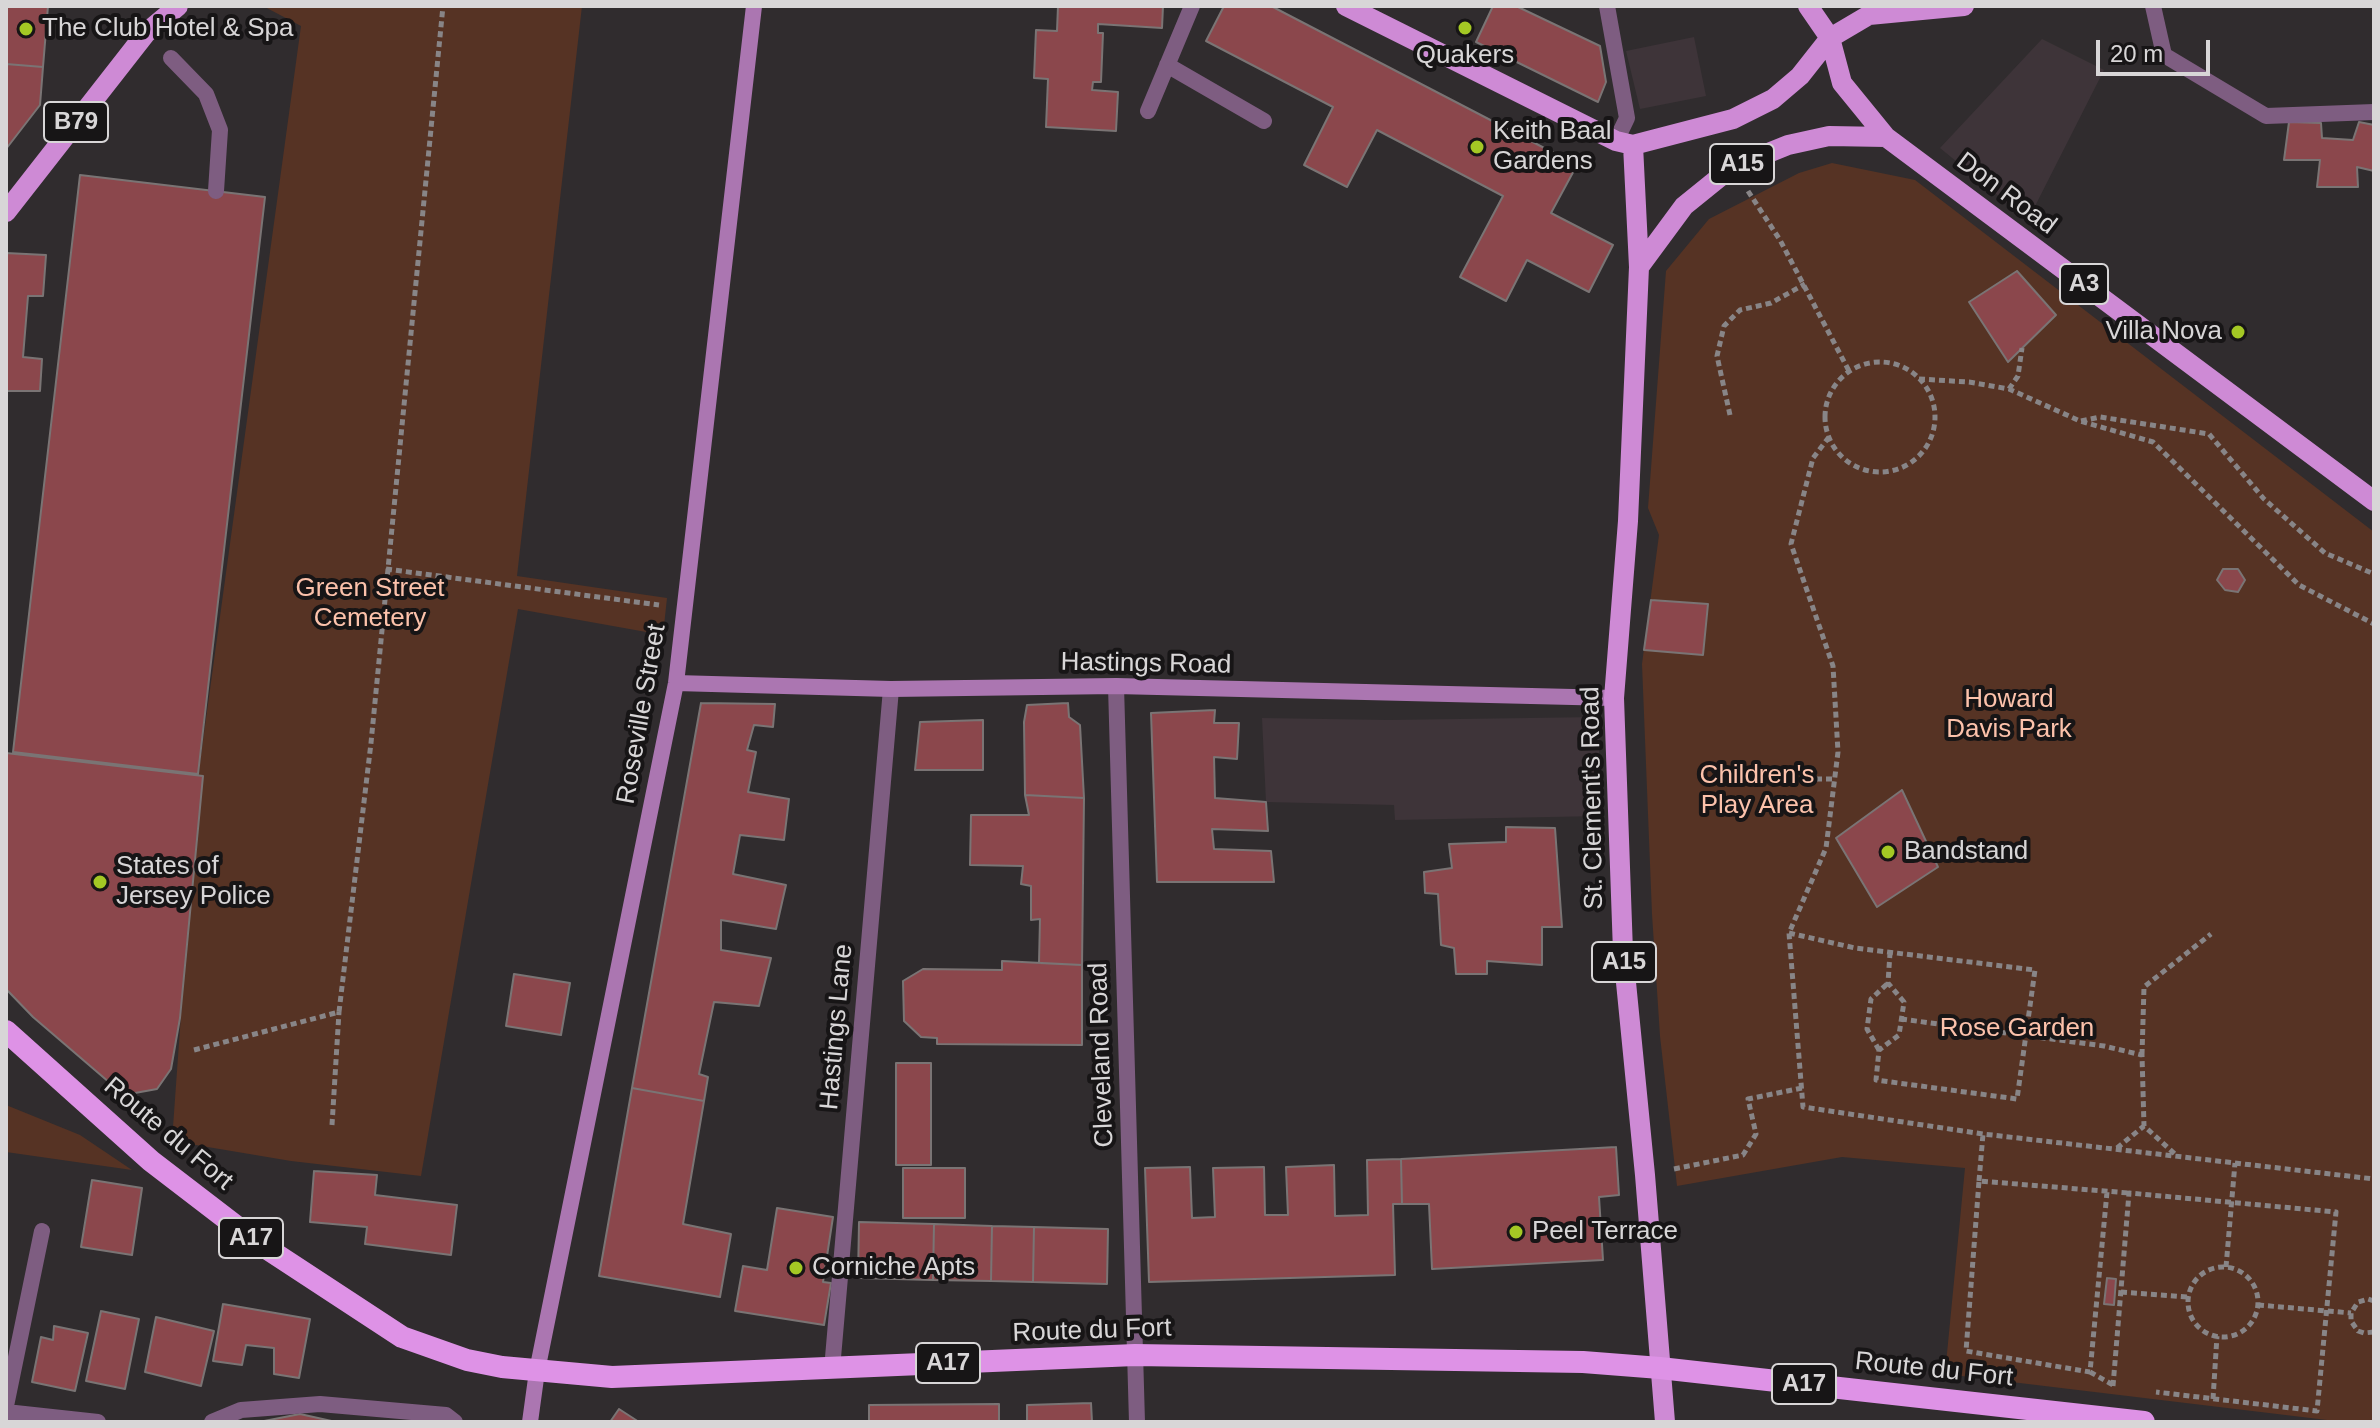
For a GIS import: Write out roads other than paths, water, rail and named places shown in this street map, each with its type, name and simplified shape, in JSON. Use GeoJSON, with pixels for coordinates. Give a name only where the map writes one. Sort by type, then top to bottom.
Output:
{"type":"FeatureCollection","features":[{"type":"Feature","properties":{"kind":"highway","name":"Route du Fort"},"geometry":{"type":"LineString","coordinates":[[6,1031],[151,1161],[254,1240],[402,1337],[467,1360],[537,1371],[612,1377],[1135,1355],[1583,1362],[2144,1422]]}},
{"type":"Feature","properties":{"kind":"main road","name":"B79"},"geometry":{"type":"LineString","coordinates":[[6,212],[146,33],[160,6]]}},
{"type":"Feature","properties":{"kind":"main road"},"geometry":{"type":"LineString","coordinates":[[146,33],[178,6]]}},
{"type":"Feature","properties":{"kind":"main road","name":"Roseville Street"},"geometry":{"type":"LineString","coordinates":[[530,1422],[537,1371],[676,683],[754,6]]}},
{"type":"Feature","properties":{"kind":"main road"},"geometry":{"type":"LineString","coordinates":[[1346,6],[1624,143],[1733,119],[1773,99],[1800,76],[1830,38],[1869,15],[1964,6]]}},
{"type":"Feature","properties":{"kind":"main road","name":"Don Road"},"geometry":{"type":"LineString","coordinates":[[1808,6],[1830,38],[1842,83],[1886,137],[2374,501]]}},
{"type":"Feature","properties":{"kind":"main road","name":"A15"},"geometry":{"type":"LineString","coordinates":[[1639,267],[1684,206],[1731,168],[1788,145],[1829,136],[1886,137]]}},
{"type":"Feature","properties":{"kind":"main road","name":"A15"},"geometry":{"type":"LineString","coordinates":[[1624,143],[1639,267]]}},
{"type":"Feature","properties":{"kind":"main road","name":"St. Clement's Road"},"geometry":{"type":"LineString","coordinates":[[1639,267],[1628,521],[1614,698],[1623,952],[1665,1422]]}},
{"type":"Feature","properties":{"kind":"main road","name":"Hastings Road"},"geometry":{"type":"LineString","coordinates":[[676,683],[891,689],[1116,686],[1614,698]]}},
{"type":"Feature","properties":{"kind":"street"},"geometry":{"type":"LineString","coordinates":[[1148,111],[1192,6]]}},
{"type":"Feature","properties":{"kind":"street"},"geometry":{"type":"LineString","coordinates":[[1607,6],[1627,118],[1624,143]]}},
{"type":"Feature","properties":{"kind":"street"},"geometry":{"type":"LineString","coordinates":[[2153,6],[2164,55],[2266,116],[2374,112]]}},
{"type":"Feature","properties":{"kind":"street"},"geometry":{"type":"LineString","coordinates":[[171,58],[206,94],[220,130],[216,191]]}},
{"type":"Feature","properties":{"kind":"street"},"geometry":{"type":"LineString","coordinates":[[1167,65],[1264,121]]}},
{"type":"Feature","properties":{"kind":"street","name":"Cleveland Road"},"geometry":{"type":"LineString","coordinates":[[1116,686],[1137,1422]]}},
{"type":"Feature","properties":{"kind":"street","name":"Hastings Lane"},"geometry":{"type":"LineString","coordinates":[[832,1369],[891,689]]}},
{"type":"Feature","properties":{"kind":"street"},"geometry":{"type":"LineString","coordinates":[[42,1231],[6,1409],[98,1422]]}},
{"type":"Feature","properties":{"kind":"street"},"geometry":{"type":"LineString","coordinates":[[212,1422],[241,1410],[320,1404],[446,1415],[455,1422]]}},
{"type":"Feature","properties":{"kind":"place","name":"Quakers"},"geometry":{"type":"Point","coordinates":[1465,28]}},
{"type":"Feature","properties":{"kind":"place","name":"The Club Hotel & Spa"},"geometry":{"type":"Point","coordinates":[26,29]}},
{"type":"Feature","properties":{"kind":"place","name":"Keith Baal Gardens"},"geometry":{"type":"Point","coordinates":[1477,147]}},
{"type":"Feature","properties":{"kind":"place","name":"Villa Nova"},"geometry":{"type":"Point","coordinates":[2238,332]}},
{"type":"Feature","properties":{"kind":"place","name":"Bandstand"},"geometry":{"type":"Point","coordinates":[1888,852]}},
{"type":"Feature","properties":{"kind":"place","name":"States of Jersey Police"},"geometry":{"type":"Point","coordinates":[100,882]}},
{"type":"Feature","properties":{"kind":"place","name":"Peel Terrace"},"geometry":{"type":"Point","coordinates":[1516,1232]}},
{"type":"Feature","properties":{"kind":"place","name":"Corniche Apts"},"geometry":{"type":"Point","coordinates":[796,1268]}},
{"type":"Feature","properties":{"kind":"park label","name":"Green Street Cemetery"},"geometry":{"type":"Point","coordinates":[370,604]}},
{"type":"Feature","properties":{"kind":"park label","name":"Howard Davis Park"},"geometry":{"type":"Point","coordinates":[2009,715]}},
{"type":"Feature","properties":{"kind":"park label","name":"Children's Play Area"},"geometry":{"type":"Point","coordinates":[1757,791]}},
{"type":"Feature","properties":{"kind":"park label","name":"Rose Garden"},"geometry":{"type":"Point","coordinates":[2017,1029]}}]}
